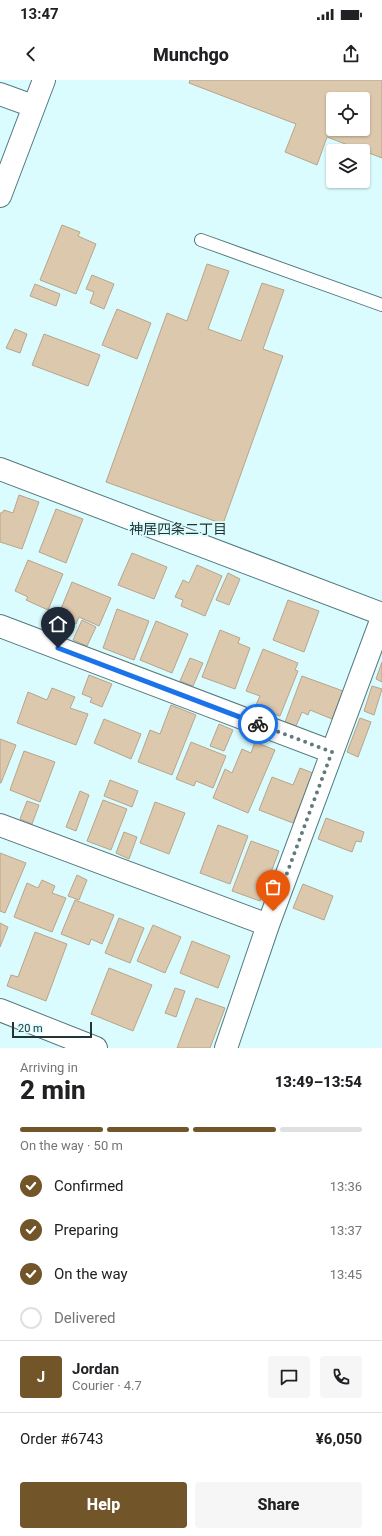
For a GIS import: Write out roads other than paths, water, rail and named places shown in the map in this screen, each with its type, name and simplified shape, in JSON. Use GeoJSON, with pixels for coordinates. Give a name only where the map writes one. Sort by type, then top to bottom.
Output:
{"type":"FeatureCollection","features":[{"type":"Feature","properties":{"kind":"street"},"geometry":{"type":"LineString","coordinates":[[0,196],[44,80]]}},
{"type":"Feature","properties":{"kind":"street"},"geometry":{"type":"LineString","coordinates":[[0,94],[33,106]]}},
{"type":"Feature","properties":{"kind":"street"},"geometry":{"type":"LineString","coordinates":[[0,469],[382,614]]}},
{"type":"Feature","properties":{"kind":"street"},"geometry":{"type":"LineString","coordinates":[[226,1048],[268,925],[382,618]]}},
{"type":"Feature","properties":{"kind":"street"},"geometry":{"type":"LineString","coordinates":[[0,626],[332,752]]}},
{"type":"Feature","properties":{"kind":"street"},"geometry":{"type":"LineString","coordinates":[[0,825],[268,925]]}},
{"type":"Feature","properties":{"kind":"street"},"geometry":{"type":"LineString","coordinates":[[0,1010],[96,1048]]}},
{"type":"Feature","properties":{"kind":"lane"},"geometry":{"type":"LineString","coordinates":[[201,240],[382,305]]}},
{"type":"Feature","properties":{"kind":"district","name":"神居四条二丁目"},"geometry":{"type":"Point","coordinates":[178,529]}}]}
